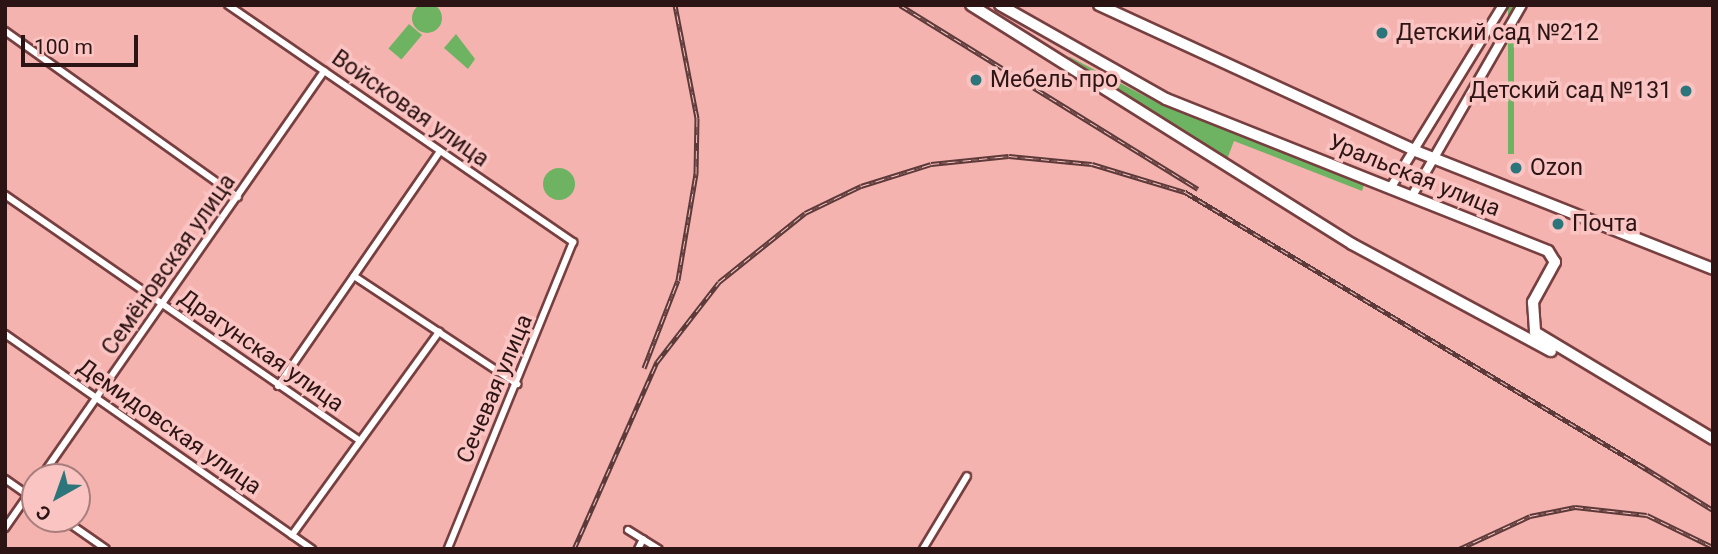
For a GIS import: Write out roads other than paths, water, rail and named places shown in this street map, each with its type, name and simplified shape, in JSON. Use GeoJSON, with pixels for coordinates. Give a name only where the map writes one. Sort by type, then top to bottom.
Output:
{"type":"FeatureCollection","features":[{"type":"Feature","properties":{"kind":"main road"},"geometry":{"type":"LineString","coordinates":[[971,5],[1352,244],[1533,337],[1713,442]]}},
{"type":"Feature","properties":{"kind":"main road","name":"Уральская улица"},"geometry":{"type":"LineString","coordinates":[[1000,5],[1068,48],[1166,99],[1548,251],[1555,262],[1533,302],[1533,337]]}},
{"type":"Feature","properties":{"kind":"main road","name":"Уральская улица"},"geometry":{"type":"LineString","coordinates":[[1099,5],[1433,159],[1713,269]]}},
{"type":"Feature","properties":{"kind":"main road"},"geometry":{"type":"LineString","coordinates":[[1060,61],[1068,48]]}},
{"type":"Feature","properties":{"kind":"street","name":"Войсковая улица"},"geometry":{"type":"LineString","coordinates":[[228,5],[573,242]]}},
{"type":"Feature","properties":{"kind":"street"},"geometry":{"type":"LineString","coordinates":[[1391,187],[1418,152],[1503,5]]}},
{"type":"Feature","properties":{"kind":"street"},"geometry":{"type":"LineString","coordinates":[[1412,195],[1522,5]]}},
{"type":"Feature","properties":{"kind":"street"},"geometry":{"type":"LineString","coordinates":[[5,31],[238,197]]}},
{"type":"Feature","properties":{"kind":"street","name":"Семёновская улица"},"geometry":{"type":"LineString","coordinates":[[51,463],[324,71]]}},
{"type":"Feature","properties":{"kind":"street"},"geometry":{"type":"LineString","coordinates":[[278,386],[440,150]]}},
{"type":"Feature","properties":{"kind":"street","name":"Драгунская улица"},"geometry":{"type":"LineString","coordinates":[[5,195],[359,440]]}},
{"type":"Feature","properties":{"kind":"street","name":"Сечевая улица"},"geometry":{"type":"LineString","coordinates":[[447,549],[517,384],[573,242]]}},
{"type":"Feature","properties":{"kind":"street"},"geometry":{"type":"LineString","coordinates":[[354,276],[517,384]]}},
{"type":"Feature","properties":{"kind":"street"},"geometry":{"type":"LineString","coordinates":[[292,535],[439,332]]}},
{"type":"Feature","properties":{"kind":"street","name":"Демидовская улица"},"geometry":{"type":"LineString","coordinates":[[5,334],[312,549]]}},
{"type":"Feature","properties":{"kind":"street"},"geometry":{"type":"LineString","coordinates":[[923,549],[967,475]]}},
{"type":"Feature","properties":{"kind":"street"},"geometry":{"type":"LineString","coordinates":[[5,479],[21,490]]}},
{"type":"Feature","properties":{"kind":"street"},"geometry":{"type":"LineString","coordinates":[[5,528],[21,505]]}},
{"type":"Feature","properties":{"kind":"street"},"geometry":{"type":"LineString","coordinates":[[628,530],[658,549]]}},
{"type":"Feature","properties":{"kind":"street"},"geometry":{"type":"LineString","coordinates":[[83,533],[106,549]]}},
{"type":"Feature","properties":{"kind":"street"},"geometry":{"type":"LineString","coordinates":[[638,549],[643,539]]}},
{"type":"Feature","properties":{"kind":"railway"},"geometry":{"type":"LineString","coordinates":[[644,368],[678,280],[696,174],[697,118],[675,5]]}},
{"type":"Feature","properties":{"kind":"railway"},"geometry":{"type":"LineString","coordinates":[[900,5],[1198,189]]}},
{"type":"Feature","properties":{"kind":"railway"},"geometry":{"type":"LineString","coordinates":[[574,549],[657,362],[719,282],[805,213],[861,186],[931,164],[1009,156],[1092,164],[1185,192],[1648,470]]}},
{"type":"Feature","properties":{"kind":"railway"},"geometry":{"type":"LineString","coordinates":[[1640,465],[1713,510]]}},
{"type":"Feature","properties":{"kind":"railway"},"geometry":{"type":"LineString","coordinates":[[1459,549],[1530,516],[1575,507],[1647,515],[1713,547]]}},
{"type":"Feature","properties":{"kind":"place","name":"Детский сад №212"},"geometry":{"type":"Point","coordinates":[1382,33]}},
{"type":"Feature","properties":{"kind":"place","name":"Мебель про"},"geometry":{"type":"Point","coordinates":[976,80]}},
{"type":"Feature","properties":{"kind":"place","name":"Детский сад №131"},"geometry":{"type":"Point","coordinates":[1686,91]}},
{"type":"Feature","properties":{"kind":"place","name":"Ozon"},"geometry":{"type":"Point","coordinates":[1516,168]}},
{"type":"Feature","properties":{"kind":"place","name":"Почта"},"geometry":{"type":"Point","coordinates":[1558,224]}}]}
